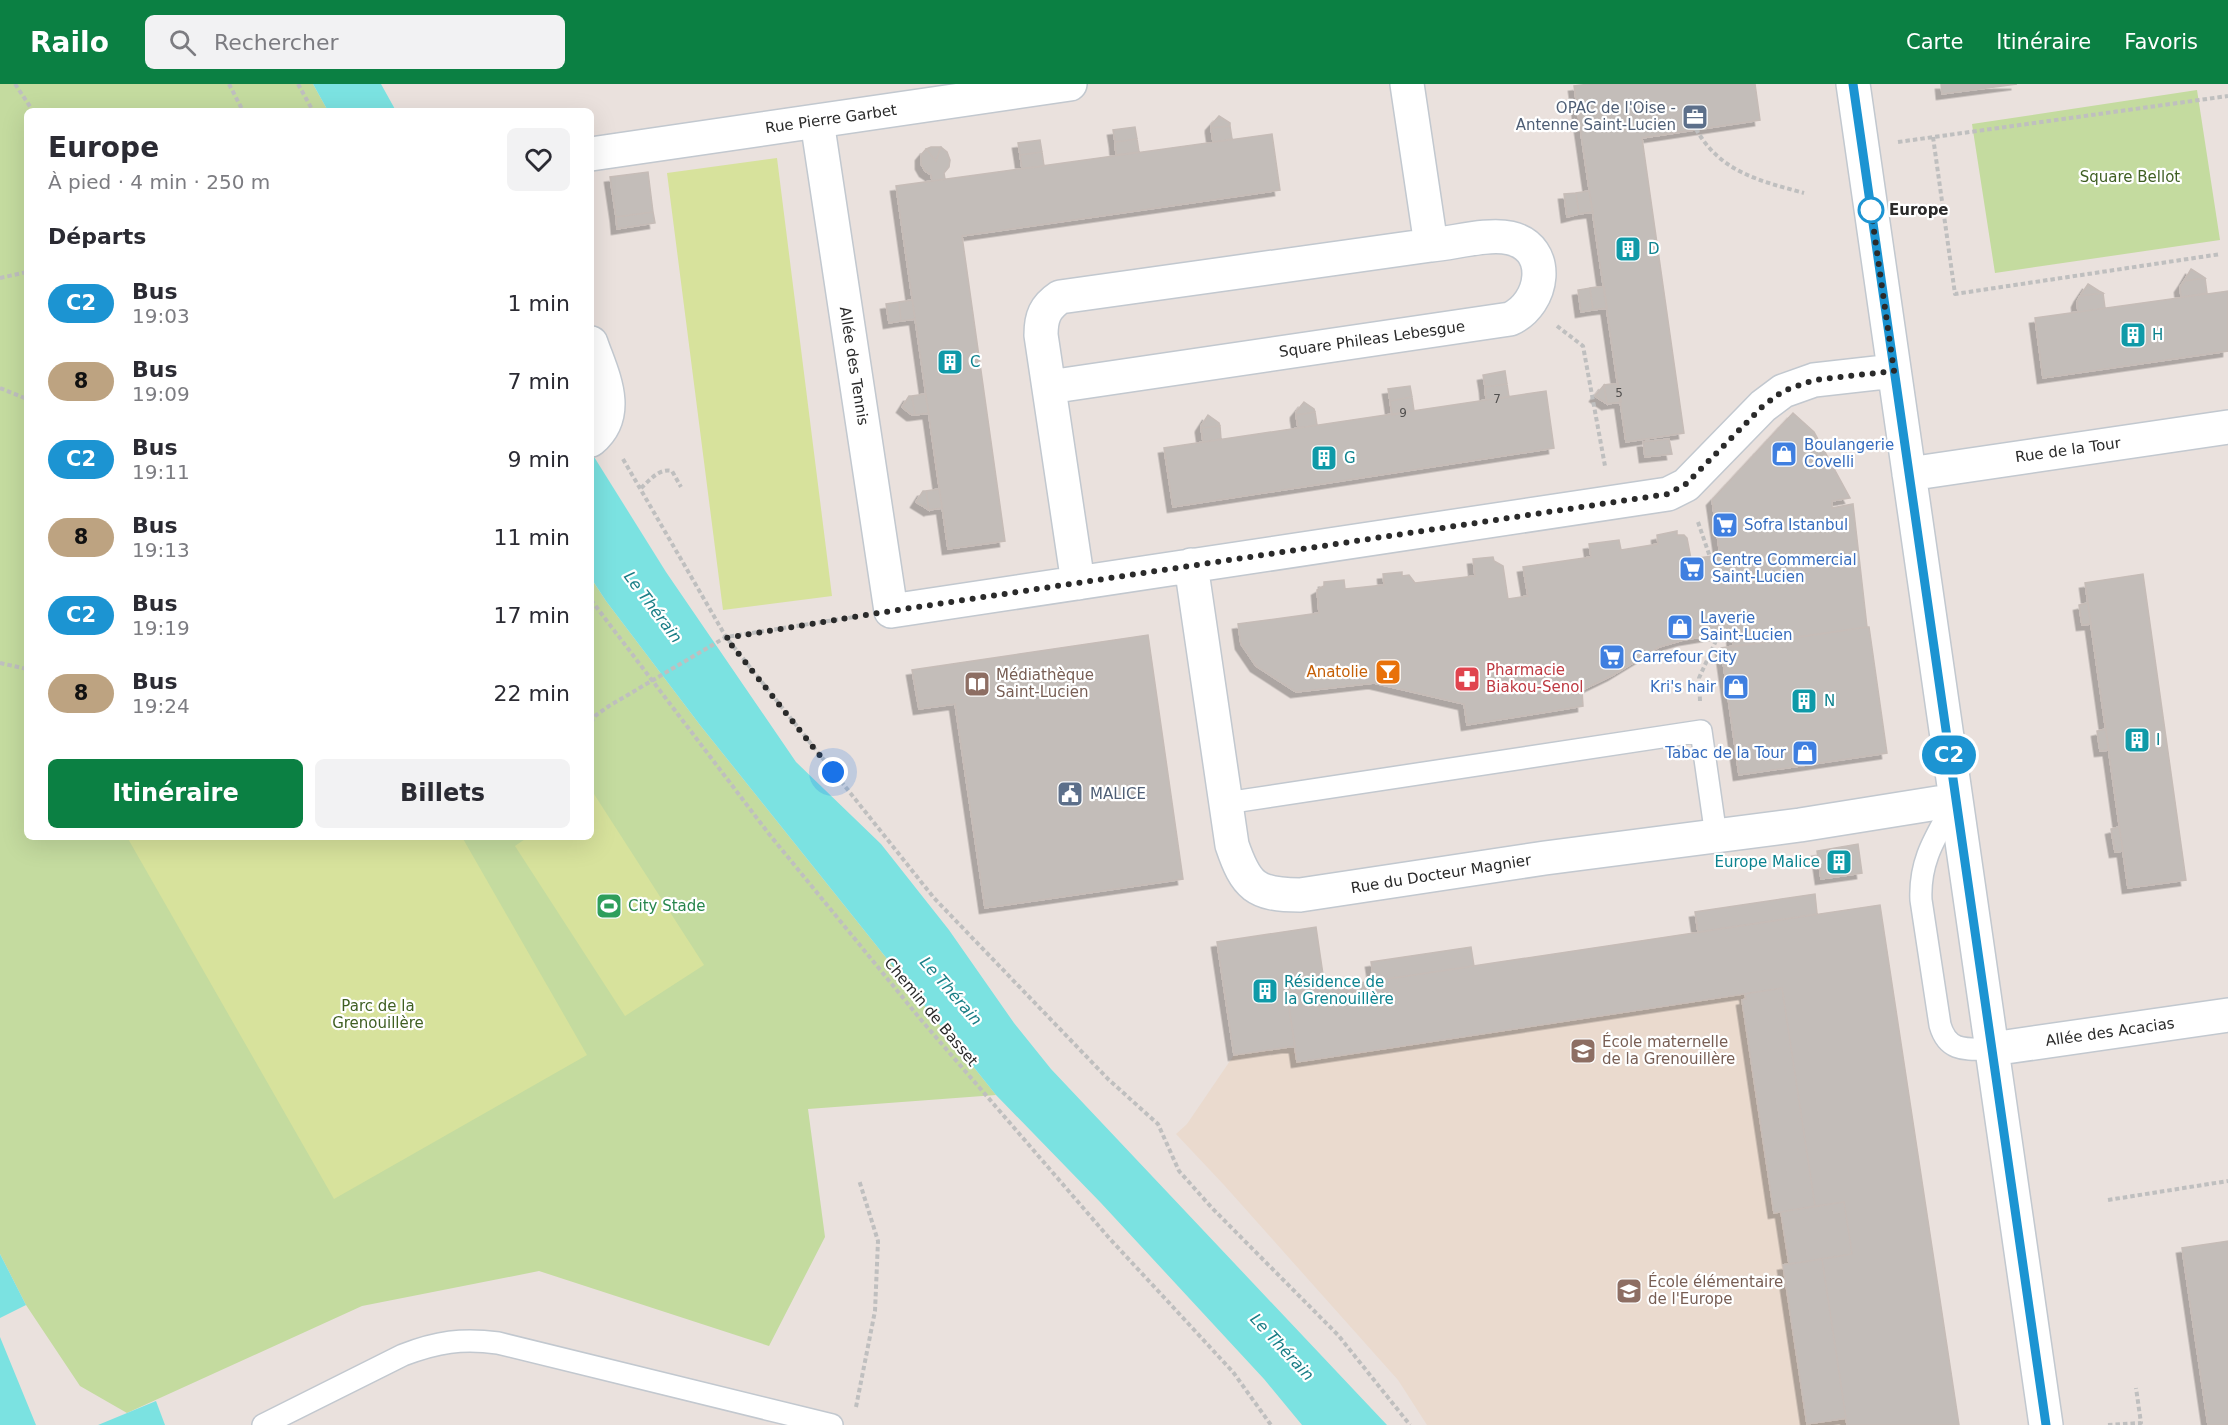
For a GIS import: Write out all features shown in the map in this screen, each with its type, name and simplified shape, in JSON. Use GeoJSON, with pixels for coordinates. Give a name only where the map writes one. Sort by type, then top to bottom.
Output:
{"type":"FeatureCollection","features":[{"type":"Feature","properties":{"kind":"street","name":"Rue Pierre Garbet"},"geometry":{"type":"LineString","coordinates":[[594,154],[1070,84]]}},
{"type":"Feature","properties":{"kind":"street"},"geometry":{"type":"LineString","coordinates":[[1407,84],[1431,245]]}},
{"type":"Feature","properties":{"kind":"street"},"geometry":{"type":"LineString","coordinates":[[1853,84],[2046,1425]]}},
{"type":"Feature","properties":{"kind":"street","name":"Allée des Tennis"},"geometry":{"type":"LineString","coordinates":[[817,121],[891,611]]}},
{"type":"Feature","properties":{"kind":"street"},"geometry":{"type":"LineString","coordinates":[[1078,583],[1041,322],[1050,304],[1060,297],[1498,237],[1520,242],[1534,254],[1539,266],[1540,279],[1530,304]]}},
{"type":"Feature","properties":{"kind":"street","name":"Square Phileas Lebesgue"},"geometry":{"type":"LineString","coordinates":[[1049,387],[1510,319],[1520,315],[1530,304]]}},
{"type":"Feature","properties":{"kind":"street"},"geometry":{"type":"LineString","coordinates":[[594,352],[608,393],[608,414],[597,433]]}},
{"type":"Feature","properties":{"kind":"street"},"geometry":{"type":"LineString","coordinates":[[891,611],[1668,494],[1686,484],[1763,406],[1783,391],[1814,380],[1894,371]]}},
{"type":"Feature","properties":{"kind":"street","name":"Rue de la Tour"},"geometry":{"type":"LineString","coordinates":[[1909,474],[2228,427]]}},
{"type":"Feature","properties":{"kind":"street","name":"Rue du Docteur Magnier"},"geometry":{"type":"LineString","coordinates":[[1191,566],[1232,845],[1240,869],[1248,882],[1263,891],[1280,895],[1300,895],[1545,858],[1866,816],[1956,800]]}},
{"type":"Feature","properties":{"kind":"street","name":"Allée des Acacias"},"geometry":{"type":"LineString","coordinates":[[1992,1049],[2228,1015]]}},
{"type":"Feature","properties":{"kind":"lane"},"geometry":{"type":"LineString","coordinates":[[1226,803],[1701,731],[1716,836]]}},
{"type":"Feature","properties":{"kind":"lane"},"geometry":{"type":"LineString","coordinates":[[1956,800],[1925,857],[1921,900],[1943,1037],[1950,1044],[1959,1047],[1992,1049]]}},
{"type":"Feature","properties":{"kind":"lane"},"geometry":{"type":"LineString","coordinates":[[263,1425],[403,1354],[447,1341],[472,1340],[498,1343],[832,1425]]}},
{"type":"Feature","properties":{"kind":"path"},"geometry":{"type":"LineString","coordinates":[[15,84],[31,108]]}},
{"type":"Feature","properties":{"kind":"path"},"geometry":{"type":"LineString","coordinates":[[230,84],[242,108]]}},
{"type":"Feature","properties":{"kind":"path"},"geometry":{"type":"LineString","coordinates":[[298,84],[311,108]]}},
{"type":"Feature","properties":{"kind":"path"},"geometry":{"type":"LineString","coordinates":[[1862,147],[2228,96]]}},
{"type":"Feature","properties":{"kind":"path"},"geometry":{"type":"LineString","coordinates":[[1696,129],[1704,143],[1722,162],[1766,183],[1804,192]]}},
{"type":"Feature","properties":{"kind":"path"},"geometry":{"type":"LineString","coordinates":[[1933,137],[1955,294],[2221,254]]}},
{"type":"Feature","properties":{"kind":"path"},"geometry":{"type":"LineString","coordinates":[[0,278],[24,273]]}},
{"type":"Feature","properties":{"kind":"path"},"geometry":{"type":"LineString","coordinates":[[1530,304],[1582,346],[1612,502]]}},
{"type":"Feature","properties":{"kind":"path"},"geometry":{"type":"LineString","coordinates":[[0,388],[24,398]]}},
{"type":"Feature","properties":{"kind":"path"},"geometry":{"type":"LineString","coordinates":[[597,433],[641,488],[726,638],[934,898],[1109,1080],[1158,1124],[1179,1171],[1212,1208],[1338,1335],[1410,1425]]}},
{"type":"Feature","properties":{"kind":"path"},"geometry":{"type":"LineString","coordinates":[[641,488],[659,472],[666,470],[672,471],[681,487]]}},
{"type":"Feature","properties":{"kind":"path","name":"Chemin de Basset"},"geometry":{"type":"LineString","coordinates":[[594,604],[769,834],[922,1021],[1110,1239],[1233,1372],[1271,1425]]}},
{"type":"Feature","properties":{"kind":"path"},"geometry":{"type":"LineString","coordinates":[[594,718],[609,706],[726,638],[891,611]]}},
{"type":"Feature","properties":{"kind":"path"},"geometry":{"type":"LineString","coordinates":[[1701,731],[1699,678],[1719,634]]}},
{"type":"Feature","properties":{"kind":"path"},"geometry":{"type":"LineString","coordinates":[[0,663],[24,668]]}},
{"type":"Feature","properties":{"kind":"path"},"geometry":{"type":"LineString","coordinates":[[855,1414],[875,1311],[878,1241],[859,1180]]}},
{"type":"Feature","properties":{"kind":"path"},"geometry":{"type":"LineString","coordinates":[[2108,1200],[2228,1181]]}},
{"type":"Feature","properties":{"kind":"path"},"geometry":{"type":"LineString","coordinates":[[2108,1425],[2141,1423],[2136,1388]]}},
{"type":"Feature","properties":{"kind":"shaded area"},"geometry":{"type":"Polygon","coordinates":[[[1815,894],[1818,914],[1880,905],[1959,1425],[1427,1425],[1398,1380],[1176,1134],[1187,1124],[1234,1055],[1295,1046],[1287,994],[1373,981],[1371,962],[1471,947],[1474,966],[1697,932],[1695,912],[1815,894]]]}},
{"type":"Feature","properties":{"kind":"green space","name":"Parc de la Grenouillère"},"geometry":{"type":"Polygon","coordinates":[[[0,84],[313,84],[326,108],[24,108],[24,840],[594,840],[594,583],[700,725],[996,1095],[808,1109],[825,1237],[769,1346],[539,1271],[362,1306],[127,1413],[80,1386],[26,1305],[0,1254],[0,84]]]}},
{"type":"Feature","properties":{"kind":"green space","name":"Square Bellot"},"geometry":{"type":"Polygon","coordinates":[[[2197,90],[2220,240],[1995,273],[1972,124],[2197,90]]]}},
{"type":"Feature","properties":{"kind":"green space"},"geometry":{"type":"Polygon","coordinates":[[[777,158],[832,596],[723,610],[667,173],[777,158]]]}},
{"type":"Feature","properties":{"kind":"green space","name":"City Stade"},"geometry":{"type":"Polygon","coordinates":[[[594,794],[704,965],[625,1016],[515,846],[524,840],[594,840],[594,794]]]}},
{"type":"Feature","properties":{"kind":"green space","name":"Parc de la Grenouillère"},"geometry":{"type":"Polygon","coordinates":[[[129,840],[464,840],[587,1055],[334,1199],[129,840]]]}},
{"type":"Feature","properties":{"kind":"water"},"geometry":{"type":"Polygon","coordinates":[[[313,84],[381,84],[394,108],[326,108],[313,84]]]}},
{"type":"Feature","properties":{"kind":"water","name":"Le Thérain"},"geometry":{"type":"Polygon","coordinates":[[[594,457],[666,572],[796,762],[881,844],[949,930],[1014,1023],[1051,1069],[1387,1425],[1302,1425],[1264,1379],[1101,1203],[996,1095],[700,725],[594,583],[594,457]]]}},
{"type":"Feature","properties":{"kind":"water"},"geometry":{"type":"Polygon","coordinates":[[[0,1254],[26,1305],[0,1318],[0,1254]]]}},
{"type":"Feature","properties":{"kind":"water"},"geometry":{"type":"Polygon","coordinates":[[[0,1337],[36,1425],[0,1425],[0,1337]]]}},
{"type":"Feature","properties":{"kind":"water"},"geometry":{"type":"Polygon","coordinates":[[[156,1401],[165,1425],[98,1425],[156,1401]]]}},
{"type":"Feature","properties":{"kind":"building","name":"D"},"geometry":{"type":"Polygon","coordinates":[[[1590,84],[1755,84],[1760,120],[1642,138],[1684,433],[1626,442],[1574,86],[1590,84]]]}},
{"type":"Feature","properties":{"kind":"building"},"geometry":{"type":"Polygon","coordinates":[[[1941,84],[2017,84],[1942,94],[1941,84]]]}},
{"type":"Feature","properties":{"kind":"building"},"geometry":{"type":"Polygon","coordinates":[[[1219,116],[1230,123],[1230,126],[1211,128],[1219,116]]]}},
{"type":"Feature","properties":{"kind":"building"},"geometry":{"type":"Polygon","coordinates":[[[1230,126],[1232,139],[1213,142],[1211,128],[1230,126]]]}},
{"type":"Feature","properties":{"kind":"building"},"geometry":{"type":"Polygon","coordinates":[[[1135,127],[1137,139],[1115,142],[1113,130],[1135,127]]]}},
{"type":"Feature","properties":{"kind":"building","name":"C"},"geometry":{"type":"Polygon","coordinates":[[[1272,134],[1280,190],[962,236],[1005,541],[948,549],[896,186],[1272,134]]]}},
{"type":"Feature","properties":{"kind":"building"},"geometry":{"type":"Polygon","coordinates":[[[1137,139],[1139,152],[1116,155],[1115,142],[1137,139]]]}},
{"type":"Feature","properties":{"kind":"building"},"geometry":{"type":"Polygon","coordinates":[[[1040,140],[1042,152],[1020,155],[1018,143],[1040,140]]]}},
{"type":"Feature","properties":{"kind":"building"},"geometry":{"type":"Polygon","coordinates":[[[941,147],[936,161],[926,149],[941,147]]]}},
{"type":"Feature","properties":{"kind":"building"},"geometry":{"type":"Polygon","coordinates":[[[941,147],[947,152],[950,160],[949,167],[944,173],[945,179],[932,181],[931,175],[921,164],[921,155],[926,149],[936,161],[941,147]]]}},
{"type":"Feature","properties":{"kind":"building"},"geometry":{"type":"Polygon","coordinates":[[[1042,152],[1044,166],[1022,169],[1020,155],[1042,152]]]}},
{"type":"Feature","properties":{"kind":"building"},"geometry":{"type":"Polygon","coordinates":[[[648,172],[653,212],[616,217],[610,177],[648,172]]]}},
{"type":"Feature","properties":{"kind":"building"},"geometry":{"type":"Polygon","coordinates":[[[1589,191],[1593,212],[1579,214],[1576,193],[1589,191]]]}},
{"type":"Feature","properties":{"kind":"building"},"geometry":{"type":"Polygon","coordinates":[[[1576,193],[1579,214],[1567,217],[1564,194],[1576,193]]]}},
{"type":"Feature","properties":{"kind":"building"},"geometry":{"type":"Polygon","coordinates":[[[653,212],[655,223],[617,229],[616,217],[653,212]]]}},
{"type":"Feature","properties":{"kind":"building"},"geometry":{"type":"Polygon","coordinates":[[[2191,269],[2202,276],[2205,278],[2184,281],[2191,269]]]}},
{"type":"Feature","properties":{"kind":"building"},"geometry":{"type":"Polygon","coordinates":[[[2205,278],[2207,293],[2181,297],[2180,287],[2184,281],[2205,278]]]}},
{"type":"Feature","properties":{"kind":"building"},"geometry":{"type":"Polygon","coordinates":[[[2088,284],[2099,291],[2103,293],[2080,296],[2088,284]]]}},
{"type":"Feature","properties":{"kind":"building"},"geometry":{"type":"Polygon","coordinates":[[[1604,286],[1607,308],[1593,310],[1590,288],[1604,286]]]}},
{"type":"Feature","properties":{"kind":"building"},"geometry":{"type":"Polygon","coordinates":[[[1590,288],[1593,310],[1581,312],[1578,290],[1590,288]]]}},
{"type":"Feature","properties":{"kind":"building","name":"H"},"geometry":{"type":"Polygon","coordinates":[[[2228,291],[2228,351],[2043,378],[2035,318],[2228,291]]]}},
{"type":"Feature","properties":{"kind":"building"},"geometry":{"type":"Polygon","coordinates":[[[2103,293],[2105,308],[2078,312],[2077,302],[2080,296],[2103,293]]]}},
{"type":"Feature","properties":{"kind":"building"},"geometry":{"type":"Polygon","coordinates":[[[912,300],[915,319],[901,321],[899,302],[912,300]]]}},
{"type":"Feature","properties":{"kind":"building"},"geometry":{"type":"Polygon","coordinates":[[[899,302],[901,321],[889,323],[886,304],[899,302]]]}},
{"type":"Feature","properties":{"kind":"building"},"geometry":{"type":"Polygon","coordinates":[[[1505,371],[1507,384],[1485,387],[1483,375],[1505,371]]]}},
{"type":"Feature","properties":{"kind":"building"},"geometry":{"type":"Polygon","coordinates":[[[1618,383],[1621,402],[1607,404],[1604,385],[1618,383]]]}},
{"type":"Feature","properties":{"kind":"building"},"geometry":{"type":"Polygon","coordinates":[[[1507,384],[1509,397],[1486,400],[1485,387],[1507,384]]]}},
{"type":"Feature","properties":{"kind":"building"},"geometry":{"type":"Polygon","coordinates":[[[1604,385],[1607,404],[1595,396],[1604,385]]]}},
{"type":"Feature","properties":{"kind":"building"},"geometry":{"type":"Polygon","coordinates":[[[1410,386],[1412,397],[1390,401],[1388,389],[1410,386]]]}},
{"type":"Feature","properties":{"kind":"building","name":"G"},"geometry":{"type":"Polygon","coordinates":[[[1546,391],[1554,448],[1173,507],[1164,448],[1546,391]]]}},
{"type":"Feature","properties":{"kind":"building"},"geometry":{"type":"Polygon","coordinates":[[[925,394],[929,413],[915,415],[912,396],[925,394]]]}},
{"type":"Feature","properties":{"kind":"building"},"geometry":{"type":"Polygon","coordinates":[[[909,396],[912,396],[915,415],[902,407],[909,396]]]}},
{"type":"Feature","properties":{"kind":"building"},"geometry":{"type":"Polygon","coordinates":[[[1412,397],[1414,411],[1392,415],[1390,401],[1412,397]]]}},
{"type":"Feature","properties":{"kind":"building"},"geometry":{"type":"Polygon","coordinates":[[[1304,402],[1315,412],[1296,415],[1296,412],[1304,402]]]}},
{"type":"Feature","properties":{"kind":"building"},"geometry":{"type":"Polygon","coordinates":[[[1315,412],[1317,425],[1298,428],[1296,415],[1315,412]]]}},
{"type":"Feature","properties":{"kind":"building","name":"Centre Commercial Saint-Lucien"},"geometry":{"type":"Polygon","coordinates":[[[1793,413],[1814,432],[1850,498],[1832,501],[1832,508],[1853,504],[1867,627],[1733,647],[1732,632],[1683,640],[1659,647],[1613,675],[1582,690],[1583,706],[1467,725],[1464,704],[1374,683],[1296,692],[1256,666],[1241,644],[1238,624],[1319,613],[1317,590],[1324,586],[1324,582],[1344,580],[1345,589],[1384,585],[1383,574],[1402,572],[1402,576],[1409,575],[1415,583],[1475,576],[1473,559],[1493,557],[1494,561],[1503,566],[1508,599],[1528,596],[1523,567],[1591,557],[1589,544],[1619,540],[1621,550],[1658,544],[1657,535],[1677,531],[1677,535],[1684,535],[1687,538],[1691,559],[1720,555],[1712,500],[1793,413]]]}},
{"type":"Feature","properties":{"kind":"building"},"geometry":{"type":"Polygon","coordinates":[[[1208,415],[1219,423],[1220,426],[1201,428],[1208,415]]]}},
{"type":"Feature","properties":{"kind":"building"},"geometry":{"type":"Polygon","coordinates":[[[1220,426],[1221,439],[1203,442],[1201,428],[1220,426]]]}},
{"type":"Feature","properties":{"kind":"building"},"geometry":{"type":"Polygon","coordinates":[[[1669,439],[1672,454],[1645,457],[1643,442],[1669,439]]]}},
{"type":"Feature","properties":{"kind":"building"},"geometry":{"type":"Polygon","coordinates":[[[939,489],[942,508],[929,510],[926,491],[939,489]]]}},
{"type":"Feature","properties":{"kind":"building"},"geometry":{"type":"Polygon","coordinates":[[[923,491],[926,491],[929,510],[916,502],[923,491]]]}},
{"type":"Feature","properties":{"kind":"building","name":"I"},"geometry":{"type":"Polygon","coordinates":[[[2143,574],[2186,880],[2128,888],[2085,583],[2143,574]]]}},
{"type":"Feature","properties":{"kind":"building"},"geometry":{"type":"Polygon","coordinates":[[[2088,603],[2091,624],[2082,625],[2079,605],[2088,603]]]}},
{"type":"Feature","properties":{"kind":"building","name":"N"},"geometry":{"type":"Polygon","coordinates":[[[1869,627],[1887,753],[1739,775],[1721,648],[1869,627]]]}},
{"type":"Feature","properties":{"kind":"building","name":"MALICE"},"geometry":{"type":"Polygon","coordinates":[[[1148,635],[1183,879],[985,908],[955,704],[919,709],[912,670],[1148,635]]]}},
{"type":"Feature","properties":{"kind":"building"},"geometry":{"type":"Polygon","coordinates":[[[2106,729],[2109,750],[2100,751],[2097,731],[2106,729]]]}},
{"type":"Feature","properties":{"kind":"building"},"geometry":{"type":"Polygon","coordinates":[[[2119,827],[2123,851],[2115,852],[2111,829],[2119,827]]]}},
{"type":"Feature","properties":{"kind":"building","name":"Europe Malice"},"geometry":{"type":"Polygon","coordinates":[[[1858,844],[1862,873],[1821,879],[1817,851],[1858,844]]]}},
{"type":"Feature","properties":{"kind":"building"},"geometry":{"type":"Polygon","coordinates":[[[1815,894],[1817,914],[1698,932],[1695,912],[1815,894]]]}},
{"type":"Feature","properties":{"kind":"building"},"geometry":{"type":"Polygon","coordinates":[[[1880,905],[1959,1425],[1847,1425],[1822,1259],[1852,1254],[1844,1202],[1815,1206],[1782,988],[1297,1062],[1287,994],[1880,905]]]}},
{"type":"Feature","properties":{"kind":"building","name":"Résidence de la Grenouillère"},"geometry":{"type":"Polygon","coordinates":[[[1316,927],[1325,988],[1287,994],[1295,1046],[1234,1055],[1217,942],[1316,927]]]}},
{"type":"Feature","properties":{"kind":"building"},"geometry":{"type":"Polygon","coordinates":[[[1471,947],[1474,966],[1374,981],[1371,962],[1471,947]]]}},
{"type":"Feature","properties":{"kind":"building"},"geometry":{"type":"Polygon","coordinates":[[[1782,988],[1815,1206],[1774,1213],[1742,1000],[1746,999],[1745,994],[1782,988]]]}},
{"type":"Feature","properties":{"kind":"building"},"geometry":{"type":"Polygon","coordinates":[[[1844,1202],[1852,1254],[1789,1264],[1781,1212],[1844,1202]]]}},
{"type":"Feature","properties":{"kind":"building"},"geometry":{"type":"Polygon","coordinates":[[[2228,1241],[2228,1425],[2208,1425],[2182,1248],[2228,1241]]]}},
{"type":"Feature","properties":{"kind":"building"},"geometry":{"type":"Polygon","coordinates":[[[1822,1259],[1846,1418],[1807,1424],[1783,1265],[1822,1259]]]}},
{"type":"Feature","properties":{"kind":"bus line","name":"C2"},"geometry":{"type":"LineString","coordinates":[[1853,84],[2046,1425]]}},
{"type":"Feature","properties":{"kind":"place","name":"OPAC de l'Oise - Antenne Saint-Lucien"},"geometry":{"type":"Point","coordinates":[1695,117]}},
{"type":"Feature","properties":{"kind":"place","name":"Europe"},"geometry":{"type":"Point","coordinates":[1871,210]}},
{"type":"Feature","properties":{"kind":"place","name":"D"},"geometry":{"type":"Point","coordinates":[1628,249]}},
{"type":"Feature","properties":{"kind":"place","name":"H"},"geometry":{"type":"Point","coordinates":[2133,335]}},
{"type":"Feature","properties":{"kind":"place","name":"C"},"geometry":{"type":"Point","coordinates":[950,362]}},
{"type":"Feature","properties":{"kind":"place","name":"Boulangerie Covelli"},"geometry":{"type":"Point","coordinates":[1784,454]}},
{"type":"Feature","properties":{"kind":"place","name":"G"},"geometry":{"type":"Point","coordinates":[1324,458]}},
{"type":"Feature","properties":{"kind":"place","name":"Sofra Istanbul"},"geometry":{"type":"Point","coordinates":[1725,525]}},
{"type":"Feature","properties":{"kind":"place","name":"Centre Commercial Saint-Lucien"},"geometry":{"type":"Point","coordinates":[1692,569]}},
{"type":"Feature","properties":{"kind":"place","name":"Laverie Saint-Lucien"},"geometry":{"type":"Point","coordinates":[1680,627]}},
{"type":"Feature","properties":{"kind":"place","name":"Carrefour City"},"geometry":{"type":"Point","coordinates":[1612,657]}},
{"type":"Feature","properties":{"kind":"place","name":"Anatolie"},"geometry":{"type":"Point","coordinates":[1388,672]}},
{"type":"Feature","properties":{"kind":"place","name":"Pharmacie Biakou-Senol"},"geometry":{"type":"Point","coordinates":[1467,679]}},
{"type":"Feature","properties":{"kind":"place","name":"Médiathèque Saint-Lucien"},"geometry":{"type":"Point","coordinates":[977,684]}},
{"type":"Feature","properties":{"kind":"place","name":"Kri's hair"},"geometry":{"type":"Point","coordinates":[1736,687]}},
{"type":"Feature","properties":{"kind":"place","name":"N"},"geometry":{"type":"Point","coordinates":[1804,701]}},
{"type":"Feature","properties":{"kind":"place","name":"I"},"geometry":{"type":"Point","coordinates":[2137,740]}},
{"type":"Feature","properties":{"kind":"place","name":"Tabac de la Tour"},"geometry":{"type":"Point","coordinates":[1805,753]}},
{"type":"Feature","properties":{"kind":"place","name":"MALICE"},"geometry":{"type":"Point","coordinates":[1070,794]}},
{"type":"Feature","properties":{"kind":"place","name":"Europe Malice"},"geometry":{"type":"Point","coordinates":[1839,862]}},
{"type":"Feature","properties":{"kind":"place","name":"City Stade"},"geometry":{"type":"Point","coordinates":[609,906]}},
{"type":"Feature","properties":{"kind":"place","name":"Résidence de la Grenouillère"},"geometry":{"type":"Point","coordinates":[1265,991]}},
{"type":"Feature","properties":{"kind":"place","name":"École maternelle de la Grenouillère"},"geometry":{"type":"Point","coordinates":[1583,1051]}},
{"type":"Feature","properties":{"kind":"place","name":"École élémentaire de l'Europe"},"geometry":{"type":"Point","coordinates":[1629,1291]}},
{"type":"Feature","properties":{"kind":"route"},"geometry":{"type":"LineString","coordinates":[[833,772],[726,638],[1668,494],[1686,484],[1763,406],[1783,391],[1814,380],[1894,371],[1871,210]]}}]}
